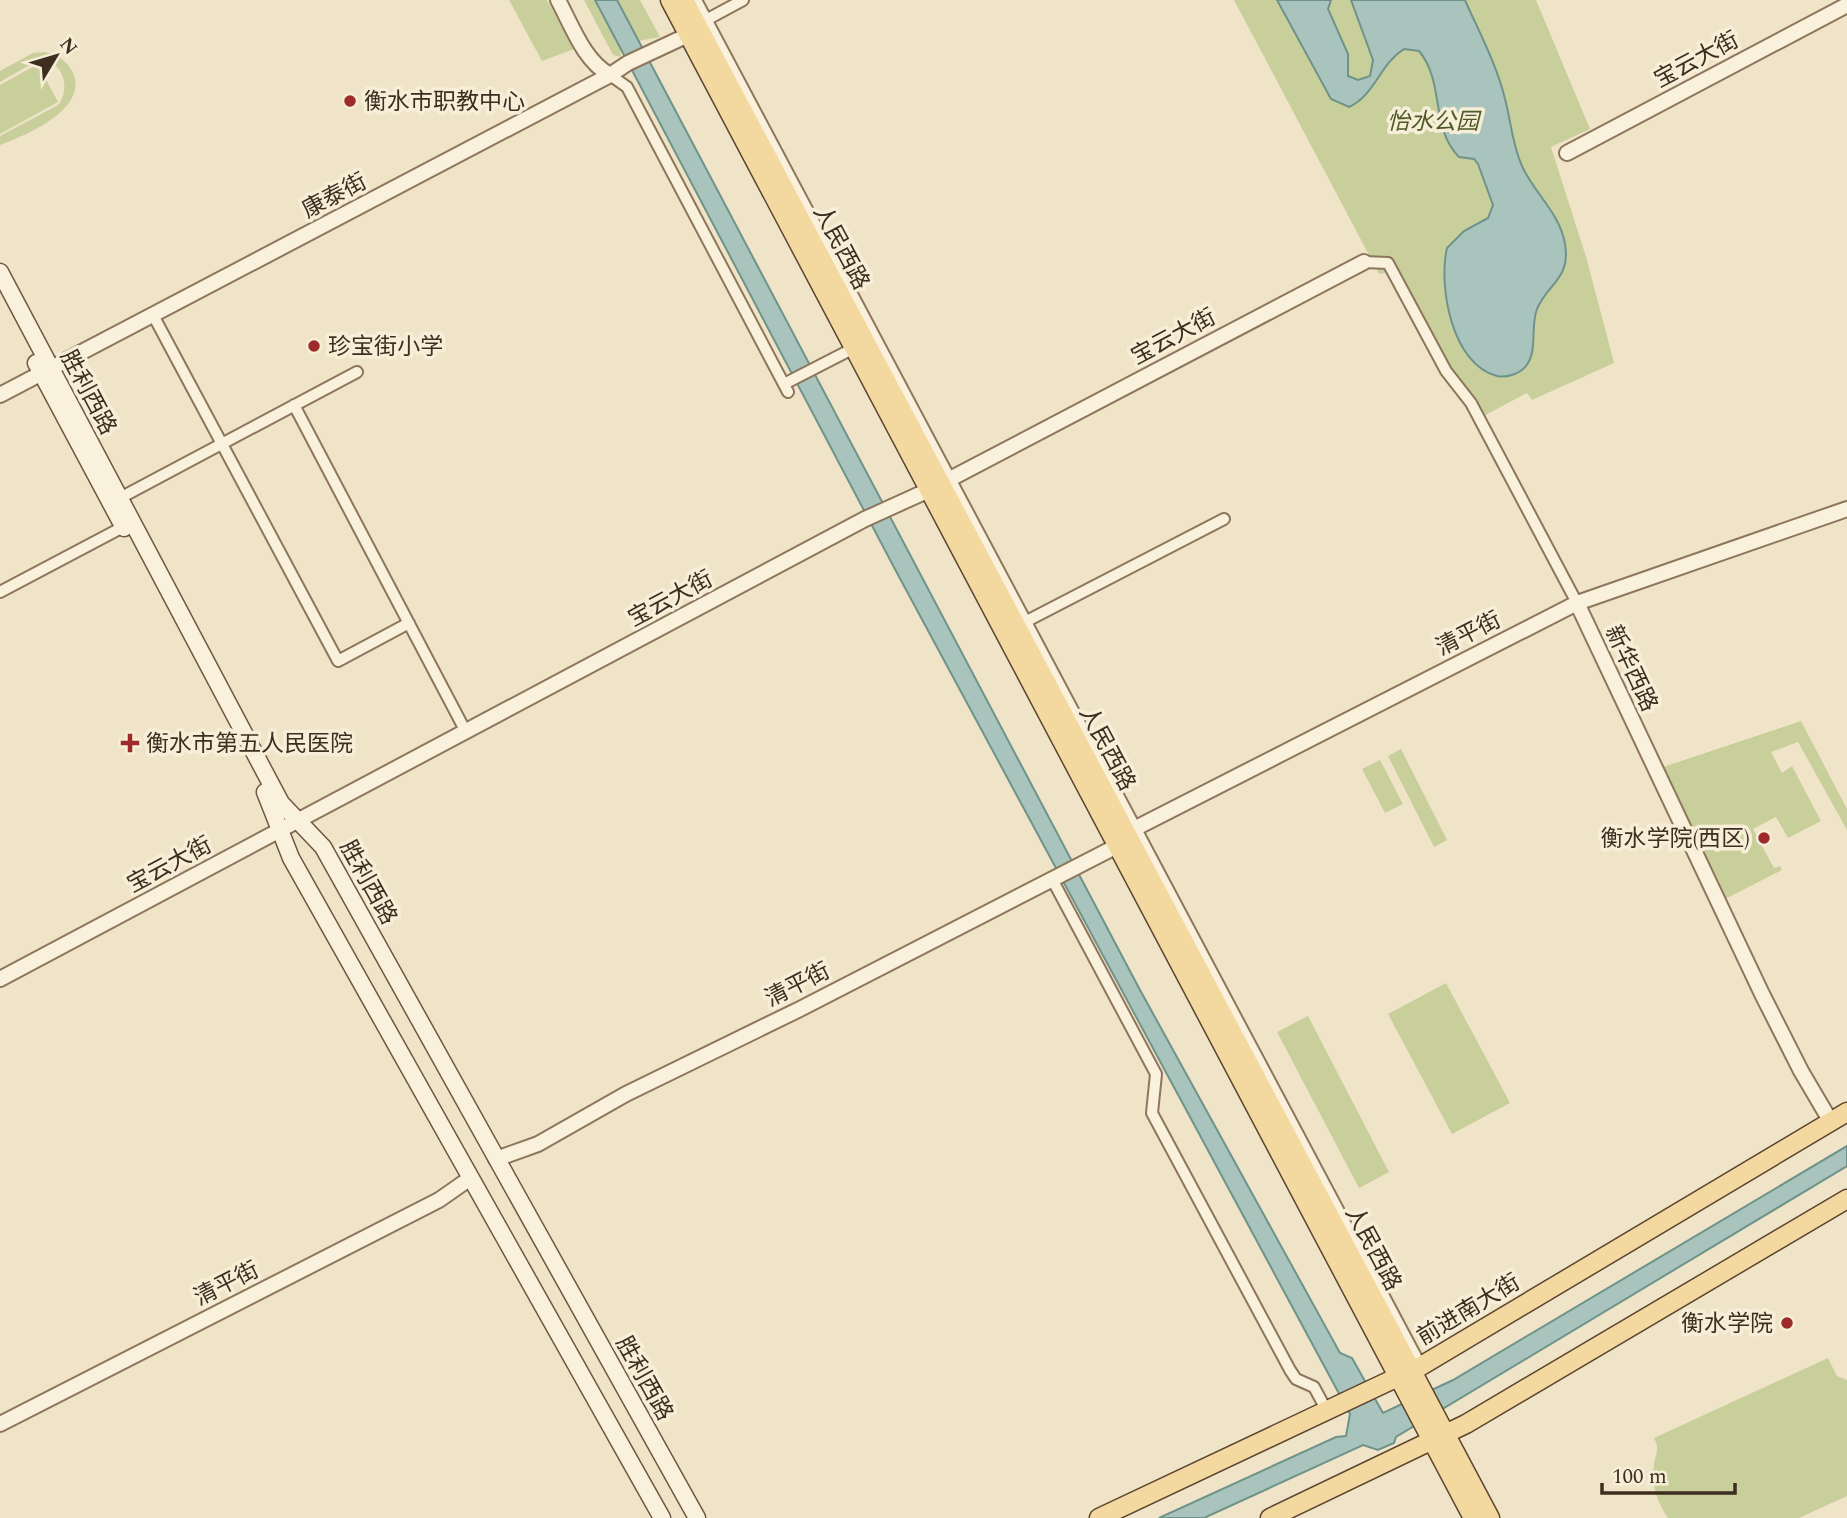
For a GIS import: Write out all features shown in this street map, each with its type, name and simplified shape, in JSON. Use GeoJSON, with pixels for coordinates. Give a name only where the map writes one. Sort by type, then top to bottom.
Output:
{"type":"FeatureCollection","features":[{"type":"Feature","properties":{"kind":"main road","name":"人民西路"},"geometry":{"type":"LineString","coordinates":[[670,0],[854,348],[939,484],[1021,624],[1126,836]]}},
{"type":"Feature","properties":{"kind":"main road","name":"人民西路"},"geometry":{"type":"LineString","coordinates":[[684,0],[1410,1377],[1473,1518]]}},
{"type":"Feature","properties":{"kind":"main road","name":"胜利西路"},"geometry":{"type":"LineString","coordinates":[[0,272],[123,527],[271,805],[290,858],[662,1518]]}},
{"type":"Feature","properties":{"kind":"main road","name":"胜利西路"},"geometry":{"type":"LineString","coordinates":[[0,296],[120,498],[281,803],[323,846],[697,1518]]}},
{"type":"Feature","properties":{"kind":"main road","name":"前进南大街"},"geometry":{"type":"LineString","coordinates":[[1099,1518],[1378,1388],[1410,1377],[1847,1112]]}},
{"type":"Feature","properties":{"kind":"main road"},"geometry":{"type":"LineString","coordinates":[[1270,1518],[1436,1432],[1847,1199]]}},
{"type":"Feature","properties":{"kind":"main road","name":"人民西路"},"geometry":{"type":"LineString","coordinates":[[1436,1432],[1490,1518]]}},
{"type":"Feature","properties":{"kind":"street"},"geometry":{"type":"LineString","coordinates":[[558,0],[596,66],[627,87],[787,386],[854,348]]}},
{"type":"Feature","properties":{"kind":"street"},"geometry":{"type":"LineString","coordinates":[[696,0],[939,484]]}},
{"type":"Feature","properties":{"kind":"street"},"geometry":{"type":"LineString","coordinates":[[706,20],[743,0]]}},
{"type":"Feature","properties":{"kind":"street","name":"宝云大街"},"geometry":{"type":"LineString","coordinates":[[1567,153],[1847,5]]}},
{"type":"Feature","properties":{"kind":"street","name":"康泰街"},"geometry":{"type":"LineString","coordinates":[[0,395],[610,75],[654,49],[688,35]]}},
{"type":"Feature","properties":{"kind":"street","name":"宝云大街"},"geometry":{"type":"LineString","coordinates":[[0,979],[865,519],[939,484],[1364,262]]}},
{"type":"Feature","properties":{"kind":"street","name":"新华西路"},"geometry":{"type":"LineString","coordinates":[[1364,262],[1388,263],[1446,371],[1471,404],[1577,603],[1768,1005],[1801,1072],[1830,1122]]}},
{"type":"Feature","properties":{"kind":"street"},"geometry":{"type":"LineString","coordinates":[[153,315],[338,662],[410,623]]}},
{"type":"Feature","properties":{"kind":"street"},"geometry":{"type":"LineString","coordinates":[[120,498],[357,372]]}},
{"type":"Feature","properties":{"kind":"street"},"geometry":{"type":"LineString","coordinates":[[294,405],[466,732]]}},
{"type":"Feature","properties":{"kind":"street","name":"清平街"},"geometry":{"type":"LineString","coordinates":[[496,1158],[538,1144],[633,1090],[791,1013],[1082,864],[1126,836],[1577,603],[1847,509]]}},
{"type":"Feature","properties":{"kind":"street"},"geometry":{"type":"LineString","coordinates":[[1021,624],[1224,519]]}},
{"type":"Feature","properties":{"kind":"street"},"geometry":{"type":"LineString","coordinates":[[0,592],[123,527]]}},
{"type":"Feature","properties":{"kind":"street"},"geometry":{"type":"LineString","coordinates":[[1054,878],[1156,1074],[1152,1113],[1290,1370],[1296,1379],[1314,1387],[1331,1411]]}},
{"type":"Feature","properties":{"kind":"street","name":"清平街"},"geometry":{"type":"LineString","coordinates":[[0,1424],[439,1200],[469,1179]]}},
{"type":"Feature","properties":{"kind":"green space"},"geometry":{"type":"Polygon","coordinates":[[[509,0],[547,0],[574,49],[542,61],[509,0]]]}},
{"type":"Feature","properties":{"kind":"green space"},"geometry":{"type":"Polygon","coordinates":[[[584,0],[595,0],[620,47],[621,57],[613,55],[584,0]]]}},
{"type":"Feature","properties":{"kind":"green space"},"geometry":{"type":"Polygon","coordinates":[[[617,0],[640,0],[660,37],[638,41],[617,0]]]}},
{"type":"Feature","properties":{"kind":"green space","name":"怡水公园"},"geometry":{"type":"Polygon","coordinates":[[[1234,0],[1536,0],[1590,129],[1551,147],[1587,260],[1614,363],[1532,400],[1527,393],[1476,420],[1400,271],[1379,274],[1234,0]]]}},
{"type":"Feature","properties":{"kind":"green space"},"geometry":{"type":"Polygon","coordinates":[[[46,52],[61,58],[72,71],[75,84],[73,97],[65,108],[40,127],[0,145],[0,136],[58,105],[62,98],[62,75],[58,68],[45,62],[31,65],[0,82],[0,71],[33,53],[46,52]]]}},
{"type":"Feature","properties":{"kind":"green space"},"geometry":{"type":"Polygon","coordinates":[[[38,64],[58,102],[0,134],[0,85],[38,64]]]}},
{"type":"Feature","properties":{"kind":"green space"},"geometry":{"type":"Polygon","coordinates":[[[1801,721],[1847,809],[1847,830],[1798,742],[1771,752],[1782,773],[1792,766],[1821,821],[1788,838],[1776,817],[1753,829],[1774,868],[1780,866],[1782,870],[1715,904],[1648,772],[1801,721]]]}},
{"type":"Feature","properties":{"kind":"green space"},"geometry":{"type":"Polygon","coordinates":[[[1401,749],[1447,840],[1434,847],[1388,756],[1401,749]]]}},
{"type":"Feature","properties":{"kind":"green space"},"geometry":{"type":"Polygon","coordinates":[[[1380,760],[1403,804],[1385,813],[1362,769],[1380,760]]]}},
{"type":"Feature","properties":{"kind":"green space"},"geometry":{"type":"Polygon","coordinates":[[[1446,983],[1510,1103],[1452,1134],[1388,1014],[1446,983]]]}},
{"type":"Feature","properties":{"kind":"green space"},"geometry":{"type":"Polygon","coordinates":[[[1308,1016],[1389,1172],[1359,1188],[1277,1032],[1308,1016]]]}},
{"type":"Feature","properties":{"kind":"green space"},"geometry":{"type":"Polygon","coordinates":[[[1828,1358],[1837,1376],[1847,1380],[1847,1496],[1799,1518],[1668,1518],[1654,1486],[1653,1471],[1657,1448],[1654,1438],[1828,1358]]]}},
{"type":"Feature","properties":{"kind":"water"},"geometry":{"type":"Polygon","coordinates":[[[595,0],[617,0],[1140,990],[1340,1353],[1352,1358],[1383,1413],[1453,1380],[1847,1146],[1847,1166],[1396,1437],[1394,1443],[1378,1450],[1363,1445],[1204,1518],[1159,1518],[1336,1437],[1346,1436],[1350,1414],[897,573],[595,0]]]}},
{"type":"Feature","properties":{"kind":"water"},"geometry":{"type":"Polygon","coordinates":[[[1277,0],[1331,0],[1328,9],[1348,54],[1348,76],[1358,80],[1370,76],[1373,60],[1351,0],[1465,0],[1502,86],[1522,166],[1558,223],[1565,244],[1565,265],[1537,309],[1532,353],[1526,366],[1520,371],[1513,375],[1497,376],[1482,369],[1469,357],[1452,322],[1445,282],[1447,248],[1464,231],[1488,218],[1493,205],[1478,164],[1474,159],[1459,157],[1444,133],[1427,63],[1419,51],[1404,49],[1389,63],[1365,95],[1349,107],[1331,99],[1277,0]]]}},
{"type":"Feature","properties":{"kind":"place","name":"衡水市职教中心"},"geometry":{"type":"Point","coordinates":[350,101]}},
{"type":"Feature","properties":{"kind":"place","name":"珍宝街小学"},"geometry":{"type":"Point","coordinates":[314,346]}},
{"type":"Feature","properties":{"kind":"place","name":"衡水市第五人民医院"},"geometry":{"type":"Point","coordinates":[130,743]}},
{"type":"Feature","properties":{"kind":"place","name":"衡水学院(西区)"},"geometry":{"type":"Point","coordinates":[1764,838]}},
{"type":"Feature","properties":{"kind":"place","name":"衡水学院"},"geometry":{"type":"Point","coordinates":[1787,1323]}}]}
